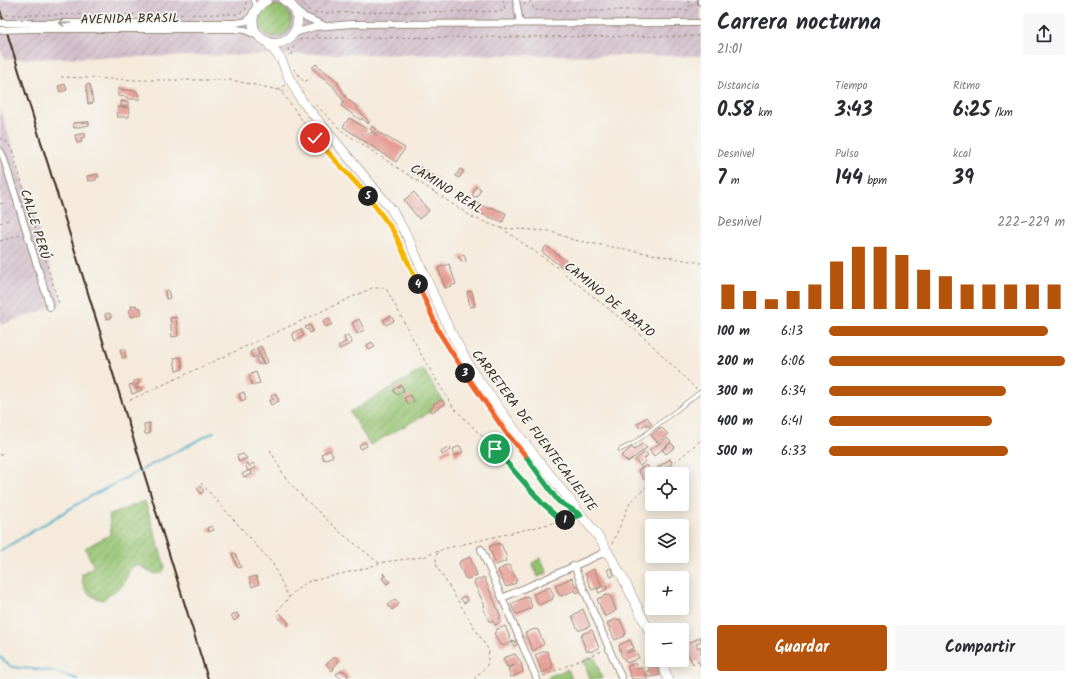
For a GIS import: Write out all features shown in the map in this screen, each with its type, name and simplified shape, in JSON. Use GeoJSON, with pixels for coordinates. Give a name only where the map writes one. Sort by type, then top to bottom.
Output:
{"type":"FeatureCollection","features":[{"type":"Feature","properties":{"kind":"main road"},"geometry":{"type":"LineString","coordinates":[[285,58],[291,38],[297,26],[296,11],[286,1]]}},
{"type":"Feature","properties":{"kind":"main road"},"geometry":{"type":"LineString","coordinates":[[259,4],[253,25],[262,39],[279,43],[291,38]]}},
{"type":"Feature","properties":{"kind":"main road","name":"CARRETERA DE FUENTECALIENTE"},"geometry":{"type":"LineString","coordinates":[[262,39],[285,58],[298,96],[392,210],[407,236],[448,327],[474,374],[608,551],[645,623]]}},
{"type":"Feature","properties":{"kind":"main road"},"geometry":{"type":"LineString","coordinates":[[664,667],[668,679]]}},
{"type":"Feature","properties":{"kind":"street"},"geometry":{"type":"LineString","coordinates":[[516,0],[520,24]]}},
{"type":"Feature","properties":{"kind":"street","name":"AVENIDA BRASIL"},"geometry":{"type":"LineString","coordinates":[[0,23],[236,23],[247,21],[259,4]]}},
{"type":"Feature","properties":{"kind":"street"},"geometry":{"type":"LineString","coordinates":[[296,11],[303,16],[325,25]]}},
{"type":"Feature","properties":{"kind":"street"},"geometry":{"type":"LineString","coordinates":[[291,38],[325,25],[701,23]]}},
{"type":"Feature","properties":{"kind":"street","name":"AVENIDA BRASIL"},"geometry":{"type":"LineString","coordinates":[[0,30],[236,29],[245,30],[262,39]]}},
{"type":"Feature","properties":{"kind":"street","name":"CALLE PERÚ"},"geometry":{"type":"LineString","coordinates":[[0,151],[3,156],[49,306]]}},
{"type":"Feature","properties":{"kind":"street"},"geometry":{"type":"LineString","coordinates":[[481,549],[537,679]]}},
{"type":"Feature","properties":{"kind":"street"},"geometry":{"type":"LineString","coordinates":[[502,598],[608,551]]}},
{"type":"Feature","properties":{"kind":"street"},"geometry":{"type":"LineString","coordinates":[[574,566],[622,679]]}},
{"type":"Feature","properties":{"kind":"lane"},"geometry":{"type":"LineString","coordinates":[[620,450],[634,443],[700,392]]}},
{"type":"Feature","properties":{"kind":"path"},"geometry":{"type":"LineString","coordinates":[[0,15],[238,14],[246,9],[246,0]]}},
{"type":"Feature","properties":{"kind":"path"},"geometry":{"type":"LineString","coordinates":[[300,0],[310,11],[314,12]]}},
{"type":"Feature","properties":{"kind":"path"},"geometry":{"type":"LineString","coordinates":[[530,0],[534,10],[688,10],[689,6],[701,2]]}},
{"type":"Feature","properties":{"kind":"path"},"geometry":{"type":"LineString","coordinates":[[688,0],[689,6]]}},
{"type":"Feature","properties":{"kind":"path"},"geometry":{"type":"LineString","coordinates":[[285,58],[291,38]]}},
{"type":"Feature","properties":{"kind":"path"},"geometry":{"type":"LineString","coordinates":[[292,55],[293,46],[300,40],[316,38]]}},
{"type":"Feature","properties":{"kind":"path"},"geometry":{"type":"LineString","coordinates":[[292,64],[299,78],[304,82],[311,78]]}},
{"type":"Feature","properties":{"kind":"path"},"geometry":{"type":"LineString","coordinates":[[62,77],[137,80],[231,80],[288,92],[298,96]]}},
{"type":"Feature","properties":{"kind":"path"},"geometry":{"type":"LineString","coordinates":[[280,91],[280,88],[284,87],[285,82]]}},
{"type":"Feature","properties":{"kind":"path"},"geometry":{"type":"LineString","coordinates":[[280,91],[289,101],[315,138],[358,185],[386,221],[403,250],[439,332],[457,360]]}},
{"type":"Feature","properties":{"kind":"path","name":"CAMINO REAL"},"geometry":{"type":"LineString","coordinates":[[314,104],[342,131],[472,217],[500,228],[549,231],[574,240],[701,263]]}},
{"type":"Feature","properties":{"kind":"path"},"geometry":{"type":"LineString","coordinates":[[0,138],[8,143],[12,150],[59,304]]}},
{"type":"Feature","properties":{"kind":"path"},"geometry":{"type":"LineString","coordinates":[[0,204],[6,202]]}},
{"type":"Feature","properties":{"kind":"path"},"geometry":{"type":"LineString","coordinates":[[0,222],[11,219]]}},
{"type":"Feature","properties":{"kind":"path","name":"CAMINO DE ABAJO"},"geometry":{"type":"LineString","coordinates":[[500,228],[550,262],[645,338],[700,392]]}},
{"type":"Feature","properties":{"kind":"path"},"geometry":{"type":"LineString","coordinates":[[130,400],[372,288],[386,288],[423,358],[453,407],[495,449],[542,503],[562,521],[581,515]]}},
{"type":"Feature","properties":{"kind":"path"},"geometry":{"type":"LineString","coordinates":[[501,425],[509,436]]}},
{"type":"Feature","properties":{"kind":"path"},"geometry":{"type":"LineString","coordinates":[[669,467],[701,440]]}},
{"type":"Feature","properties":{"kind":"path"},"geometry":{"type":"LineString","coordinates":[[270,450],[286,479],[304,498],[340,532],[379,563]]}},
{"type":"Feature","properties":{"kind":"path"},"geometry":{"type":"LineString","coordinates":[[201,483],[273,564],[289,598]]}},
{"type":"Feature","properties":{"kind":"path"},"geometry":{"type":"LineString","coordinates":[[546,483],[562,504]]}},
{"type":"Feature","properties":{"kind":"path"},"geometry":{"type":"LineString","coordinates":[[608,551],[618,535],[631,501],[645,488]]}},
{"type":"Feature","properties":{"kind":"path"},"geometry":{"type":"LineString","coordinates":[[277,611],[301,585],[307,582],[366,568],[379,563],[423,557],[439,551]]}},
{"type":"Feature","properties":{"kind":"path"},"geometry":{"type":"LineString","coordinates":[[537,679],[609,648]]}},
{"type":"Feature","properties":{"kind":"shaded area"},"geometry":{"type":"Polygon","coordinates":[[[0,0],[701,0],[701,56],[318,54],[6,59],[0,50],[0,0]]]}},
{"type":"Feature","properties":{"kind":"shaded area"},"geometry":{"type":"Polygon","coordinates":[[[0,108],[62,304],[0,325],[0,108]]]}},
{"type":"Feature","properties":{"kind":"green space"},"geometry":{"type":"Polygon","coordinates":[[[275,5],[281,6],[288,12],[291,21],[290,27],[284,34],[275,37],[269,36],[262,30],[259,21],[260,15],[266,8],[275,5]]]}},
{"type":"Feature","properties":{"kind":"green space"},"geometry":{"type":"Polygon","coordinates":[[[423,369],[445,404],[370,445],[350,412],[423,369]]]}},
{"type":"Feature","properties":{"kind":"green space"},"geometry":{"type":"Polygon","coordinates":[[[145,501],[165,567],[162,573],[155,574],[138,565],[131,567],[123,585],[103,600],[93,597],[86,591],[82,578],[82,573],[94,567],[85,548],[111,534],[109,515],[145,501]]]}},
{"type":"Feature","properties":{"kind":"green space"},"geometry":{"type":"Polygon","coordinates":[[[541,558],[547,573],[538,577],[532,563],[541,558]]]}},
{"type":"Feature","properties":{"kind":"green space"},"geometry":{"type":"Polygon","coordinates":[[[595,657],[602,679],[590,679],[584,660],[595,657]]]}},
{"type":"Feature","properties":{"kind":"green space"},"geometry":{"type":"Polygon","coordinates":[[[568,669],[572,679],[548,679],[547,677],[568,669]]]}},
{"type":"Feature","properties":{"kind":"building"},"geometry":{"type":"Polygon","coordinates":[[[316,64],[336,80],[347,99],[358,107],[357,109],[369,122],[368,124],[362,118],[361,120],[341,106],[344,102],[333,86],[312,68],[316,64]]]}},
{"type":"Feature","properties":{"kind":"building"},"geometry":{"type":"Polygon","coordinates":[[[65,84],[67,90],[60,92],[58,86],[65,84]]]}},
{"type":"Feature","properties":{"kind":"building"},"geometry":{"type":"Polygon","coordinates":[[[90,84],[93,103],[88,104],[86,85],[90,84]]]}},
{"type":"Feature","properties":{"kind":"building"},"geometry":{"type":"Polygon","coordinates":[[[118,89],[137,91],[140,99],[128,99],[127,97],[118,96],[118,89]]]}},
{"type":"Feature","properties":{"kind":"building"},"geometry":{"type":"Polygon","coordinates":[[[121,101],[128,102],[128,106],[121,106],[121,101]]]}},
{"type":"Feature","properties":{"kind":"building"},"geometry":{"type":"Polygon","coordinates":[[[118,107],[129,108],[129,117],[117,117],[118,107]]]}},
{"type":"Feature","properties":{"kind":"building"},"geometry":{"type":"Polygon","coordinates":[[[349,118],[367,129],[365,133],[368,135],[371,132],[377,135],[370,129],[372,126],[378,132],[405,148],[396,162],[343,127],[349,118]]]}},
{"type":"Feature","properties":{"kind":"building"},"geometry":{"type":"Polygon","coordinates":[[[89,122],[89,125],[74,128],[73,123],[89,122]]]}},
{"type":"Feature","properties":{"kind":"building"},"geometry":{"type":"Polygon","coordinates":[[[85,133],[85,137],[81,138],[82,142],[77,143],[75,135],[85,133]]]}},
{"type":"Feature","properties":{"kind":"building"},"geometry":{"type":"Polygon","coordinates":[[[417,165],[438,179],[433,186],[412,172],[417,165]]]}},
{"type":"Feature","properties":{"kind":"building"},"geometry":{"type":"Polygon","coordinates":[[[460,169],[464,171],[459,178],[456,176],[460,169]]]}},
{"type":"Feature","properties":{"kind":"building"},"geometry":{"type":"Polygon","coordinates":[[[98,174],[99,177],[96,177],[96,180],[88,181],[87,176],[98,174]]]}},
{"type":"Feature","properties":{"kind":"building"},"geometry":{"type":"Polygon","coordinates":[[[476,186],[481,189],[477,197],[472,196],[476,186]]]}},
{"type":"Feature","properties":{"kind":"building"},"geometry":{"type":"Polygon","coordinates":[[[414,192],[429,211],[419,219],[404,200],[414,192]]]}},
{"type":"Feature","properties":{"kind":"building"},"geometry":{"type":"Polygon","coordinates":[[[475,202],[489,209],[490,207],[506,213],[503,222],[471,210],[475,202]]]}},
{"type":"Feature","properties":{"kind":"building"},"geometry":{"type":"Polygon","coordinates":[[[546,246],[571,264],[566,270],[542,252],[546,246]]]}},
{"type":"Feature","properties":{"kind":"building"},"geometry":{"type":"Polygon","coordinates":[[[464,254],[466,261],[464,263],[458,257],[464,254]]]}},
{"type":"Feature","properties":{"kind":"building"},"geometry":{"type":"Polygon","coordinates":[[[449,264],[456,284],[445,288],[438,268],[449,264]]]}},
{"type":"Feature","properties":{"kind":"building"},"geometry":{"type":"Polygon","coordinates":[[[168,290],[170,298],[166,299],[165,291],[168,290]]]}},
{"type":"Feature","properties":{"kind":"building"},"geometry":{"type":"Polygon","coordinates":[[[472,291],[475,306],[470,307],[467,292],[472,291]]]}},
{"type":"Feature","properties":{"kind":"building"},"geometry":{"type":"Polygon","coordinates":[[[136,305],[137,308],[140,307],[142,314],[131,317],[129,310],[132,309],[131,306],[136,305]]]}},
{"type":"Feature","properties":{"kind":"building"},"geometry":{"type":"Polygon","coordinates":[[[110,313],[111,318],[106,319],[105,314],[110,313]]]}},
{"type":"Feature","properties":{"kind":"building"},"geometry":{"type":"Polygon","coordinates":[[[391,316],[394,321],[386,325],[383,320],[391,316]]]}},
{"type":"Feature","properties":{"kind":"building"},"geometry":{"type":"Polygon","coordinates":[[[176,317],[178,336],[172,337],[170,318],[176,317]]]}},
{"type":"Feature","properties":{"kind":"building"},"geometry":{"type":"Polygon","coordinates":[[[329,318],[332,324],[325,327],[323,321],[329,318]]]}},
{"type":"Feature","properties":{"kind":"building"},"geometry":{"type":"Polygon","coordinates":[[[359,319],[364,330],[357,334],[352,323],[359,319]]]}},
{"type":"Feature","properties":{"kind":"building"},"geometry":{"type":"Polygon","coordinates":[[[310,325],[313,331],[310,333],[305,327],[310,325]]]}},
{"type":"Feature","properties":{"kind":"building"},"geometry":{"type":"Polygon","coordinates":[[[301,329],[304,336],[295,341],[292,333],[301,329]]]}},
{"type":"Feature","properties":{"kind":"building"},"geometry":{"type":"Polygon","coordinates":[[[348,335],[352,343],[340,349],[338,346],[346,342],[344,337],[348,335]]]}},
{"type":"Feature","properties":{"kind":"building"},"geometry":{"type":"Polygon","coordinates":[[[372,342],[375,347],[369,350],[367,345],[372,342]]]}},
{"type":"Feature","properties":{"kind":"building"},"geometry":{"type":"Polygon","coordinates":[[[261,346],[268,362],[264,364],[257,348],[261,346]]]}},
{"type":"Feature","properties":{"kind":"building"},"geometry":{"type":"Polygon","coordinates":[[[120,349],[125,349],[126,357],[122,358],[120,349]]]}},
{"type":"Feature","properties":{"kind":"building"},"geometry":{"type":"Polygon","coordinates":[[[256,349],[259,355],[253,358],[250,352],[256,349]]]}},
{"type":"Feature","properties":{"kind":"building"},"geometry":{"type":"Polygon","coordinates":[[[181,357],[183,369],[176,371],[174,358],[181,357]]]}},
{"type":"Feature","properties":{"kind":"building"},"geometry":{"type":"Polygon","coordinates":[[[259,357],[263,363],[259,365],[256,359],[259,357]]]}},
{"type":"Feature","properties":{"kind":"building"},"geometry":{"type":"Polygon","coordinates":[[[256,372],[260,383],[252,385],[249,375],[256,372]]]}},
{"type":"Feature","properties":{"kind":"building"},"geometry":{"type":"Polygon","coordinates":[[[139,380],[139,384],[136,385],[136,389],[141,387],[142,390],[132,394],[129,385],[134,384],[134,381],[139,380]]]}},
{"type":"Feature","properties":{"kind":"building"},"geometry":{"type":"Polygon","coordinates":[[[401,385],[404,390],[397,395],[393,390],[401,385]]]}},
{"type":"Feature","properties":{"kind":"building"},"geometry":{"type":"Polygon","coordinates":[[[244,392],[246,399],[241,401],[239,394],[244,392]]]}},
{"type":"Feature","properties":{"kind":"building"},"geometry":{"type":"Polygon","coordinates":[[[275,393],[279,401],[271,405],[269,401],[273,399],[271,396],[275,393]]]}},
{"type":"Feature","properties":{"kind":"building"},"geometry":{"type":"Polygon","coordinates":[[[410,395],[414,401],[408,404],[404,398],[410,395]]]}},
{"type":"Feature","properties":{"kind":"building"},"geometry":{"type":"Polygon","coordinates":[[[442,400],[445,404],[432,412],[430,409],[434,406],[433,404],[442,400]]]}},
{"type":"Feature","properties":{"kind":"building"},"geometry":{"type":"Polygon","coordinates":[[[647,417],[652,424],[649,427],[646,424],[640,428],[637,424],[647,417]]]}},
{"type":"Feature","properties":{"kind":"building"},"geometry":{"type":"Polygon","coordinates":[[[150,423],[149,434],[145,434],[144,424],[150,423]]]}},
{"type":"Feature","properties":{"kind":"building"},"geometry":{"type":"Polygon","coordinates":[[[659,428],[660,430],[662,428],[668,434],[657,442],[651,435],[659,428]]]}},
{"type":"Feature","properties":{"kind":"building"},"geometry":{"type":"Polygon","coordinates":[[[667,438],[671,442],[654,456],[649,450],[667,438]]]}},
{"type":"Feature","properties":{"kind":"building"},"geometry":{"type":"Polygon","coordinates":[[[365,442],[367,446],[361,449],[359,445],[365,442]]]}},
{"type":"Feature","properties":{"kind":"building"},"geometry":{"type":"Polygon","coordinates":[[[643,443],[647,448],[628,462],[621,456],[632,447],[634,450],[643,443]]]}},
{"type":"Feature","properties":{"kind":"building"},"geometry":{"type":"Polygon","coordinates":[[[671,443],[675,447],[666,454],[662,450],[671,443]]]}},
{"type":"Feature","properties":{"kind":"building"},"geometry":{"type":"Polygon","coordinates":[[[460,446],[463,452],[455,456],[453,449],[460,446]]]}},
{"type":"Feature","properties":{"kind":"building"},"geometry":{"type":"Polygon","coordinates":[[[450,447],[451,450],[442,455],[441,452],[450,447]]]}},
{"type":"Feature","properties":{"kind":"building"},"geometry":{"type":"Polygon","coordinates":[[[330,450],[333,456],[324,460],[321,454],[330,450]]]}},
{"type":"Feature","properties":{"kind":"building"},"geometry":{"type":"Polygon","coordinates":[[[645,452],[648,455],[644,459],[646,461],[640,466],[635,460],[645,452]]]}},
{"type":"Feature","properties":{"kind":"building"},"geometry":{"type":"Polygon","coordinates":[[[243,454],[247,458],[239,462],[237,456],[243,454]]]}},
{"type":"Feature","properties":{"kind":"building"},"geometry":{"type":"Polygon","coordinates":[[[670,459],[672,463],[666,467],[658,467],[670,459]]]}},
{"type":"Feature","properties":{"kind":"building"},"geometry":{"type":"Polygon","coordinates":[[[248,463],[249,466],[253,463],[256,468],[248,471],[245,464],[248,463]]]}},
{"type":"Feature","properties":{"kind":"building"},"geometry":{"type":"Polygon","coordinates":[[[647,465],[648,467],[645,467],[645,479],[644,480],[638,470],[647,465]]]}},
{"type":"Feature","properties":{"kind":"building"},"geometry":{"type":"Polygon","coordinates":[[[251,471],[252,474],[244,477],[242,474],[251,471]]]}},
{"type":"Feature","properties":{"kind":"building"},"geometry":{"type":"Polygon","coordinates":[[[200,486],[204,491],[201,494],[197,488],[200,486]]]}},
{"type":"Feature","properties":{"kind":"building"},"geometry":{"type":"Polygon","coordinates":[[[212,526],[214,530],[208,532],[207,528],[212,526]]]}},
{"type":"Feature","properties":{"kind":"building"},"geometry":{"type":"Polygon","coordinates":[[[499,543],[499,545],[501,544],[507,558],[505,559],[506,561],[496,565],[489,547],[499,543]]]}},
{"type":"Feature","properties":{"kind":"building"},"geometry":{"type":"Polygon","coordinates":[[[235,553],[241,567],[238,568],[232,554],[235,553]]]}},
{"type":"Feature","properties":{"kind":"building"},"geometry":{"type":"Polygon","coordinates":[[[470,557],[477,575],[468,579],[465,578],[459,564],[460,561],[470,557]]]}},
{"type":"Feature","properties":{"kind":"building"},"geometry":{"type":"Polygon","coordinates":[[[508,565],[510,566],[517,581],[515,581],[516,583],[506,587],[498,570],[508,565]]]}},
{"type":"Feature","properties":{"kind":"building"},"geometry":{"type":"Polygon","coordinates":[[[611,568],[614,575],[611,577],[607,570],[611,568]]]}},
{"type":"Feature","properties":{"kind":"building"},"geometry":{"type":"Polygon","coordinates":[[[594,569],[602,586],[592,590],[585,573],[594,569]]]}},
{"type":"Feature","properties":{"kind":"building"},"geometry":{"type":"Polygon","coordinates":[[[383,573],[390,582],[387,584],[382,578],[384,577],[383,573]]]}},
{"type":"Feature","properties":{"kind":"building"},"geometry":{"type":"Polygon","coordinates":[[[256,576],[259,584],[252,587],[249,578],[256,576]]]}},
{"type":"Feature","properties":{"kind":"building"},"geometry":{"type":"Polygon","coordinates":[[[484,577],[501,617],[499,618],[501,622],[495,625],[493,621],[489,621],[483,607],[485,606],[474,583],[475,581],[484,577]]]}},
{"type":"Feature","properties":{"kind":"building"},"geometry":{"type":"Polygon","coordinates":[[[572,578],[575,586],[578,585],[581,591],[577,593],[575,590],[561,596],[555,585],[572,578]]]}},
{"type":"Feature","properties":{"kind":"building"},"geometry":{"type":"Polygon","coordinates":[[[606,585],[607,589],[599,593],[597,589],[606,585]]]}},
{"type":"Feature","properties":{"kind":"building"},"geometry":{"type":"Polygon","coordinates":[[[550,587],[554,596],[552,597],[553,599],[539,605],[533,594],[550,587]]]}},
{"type":"Feature","properties":{"kind":"building"},"geometry":{"type":"Polygon","coordinates":[[[610,595],[616,610],[605,617],[597,599],[610,595]]]}},
{"type":"Feature","properties":{"kind":"building"},"geometry":{"type":"Polygon","coordinates":[[[465,596],[468,601],[464,603],[460,598],[465,596]]]}},
{"type":"Feature","properties":{"kind":"building"},"geometry":{"type":"Polygon","coordinates":[[[528,596],[532,606],[531,608],[518,614],[515,613],[511,604],[528,596]]]}},
{"type":"Feature","properties":{"kind":"building"},"geometry":{"type":"Polygon","coordinates":[[[395,599],[399,604],[392,610],[388,605],[395,599]]]}},
{"type":"Feature","properties":{"kind":"building"},"geometry":{"type":"Polygon","coordinates":[[[583,609],[590,626],[578,630],[572,616],[583,609]]]}},
{"type":"Feature","properties":{"kind":"building"},"geometry":{"type":"Polygon","coordinates":[[[237,613],[239,617],[234,621],[231,615],[237,613]]]}},
{"type":"Feature","properties":{"kind":"building"},"geometry":{"type":"Polygon","coordinates":[[[280,613],[289,623],[287,626],[277,617],[280,613]]]}},
{"type":"Feature","properties":{"kind":"building"},"geometry":{"type":"Polygon","coordinates":[[[620,619],[626,634],[624,634],[625,636],[615,640],[607,623],[620,619]]]}},
{"type":"Feature","properties":{"kind":"building"},"geometry":{"type":"Polygon","coordinates":[[[505,626],[512,642],[503,646],[500,645],[494,633],[496,630],[505,626]]]}},
{"type":"Feature","properties":{"kind":"building"},"geometry":{"type":"Polygon","coordinates":[[[535,629],[538,630],[544,644],[533,651],[525,633],[535,629]]]}},
{"type":"Feature","properties":{"kind":"building"},"geometry":{"type":"Polygon","coordinates":[[[592,630],[599,648],[590,652],[589,650],[587,652],[581,637],[583,636],[582,634],[592,630]]]}},
{"type":"Feature","properties":{"kind":"building"},"geometry":{"type":"Polygon","coordinates":[[[701,637],[701,641],[696,644],[698,648],[701,647],[701,667],[698,661],[693,664],[689,657],[689,643],[701,637]]]}},
{"type":"Feature","properties":{"kind":"building"},"geometry":{"type":"Polygon","coordinates":[[[630,640],[634,648],[627,651],[627,653],[635,650],[639,658],[627,663],[621,655],[619,645],[630,640]]]}},
{"type":"Feature","properties":{"kind":"building"},"geometry":{"type":"Polygon","coordinates":[[[515,641],[517,645],[514,646],[512,642],[515,641]]]}},
{"type":"Feature","properties":{"kind":"building"},"geometry":{"type":"Polygon","coordinates":[[[547,651],[553,666],[542,673],[535,655],[547,651]]]}},
{"type":"Feature","properties":{"kind":"building"},"geometry":{"type":"Polygon","coordinates":[[[515,654],[521,662],[523,672],[511,677],[508,669],[515,665],[507,667],[503,658],[515,654]]]}},
{"type":"Feature","properties":{"kind":"building"},"geometry":{"type":"Polygon","coordinates":[[[335,657],[339,661],[332,671],[326,664],[335,657]]]}},
{"type":"Feature","properties":{"kind":"building"},"geometry":{"type":"Polygon","coordinates":[[[635,663],[637,669],[643,668],[647,679],[632,679],[627,667],[635,663]]]}},
{"type":"Feature","properties":{"kind":"building"},"geometry":{"type":"Polygon","coordinates":[[[648,667],[657,667],[660,675],[649,677],[646,672],[650,670],[648,667]]]}},
{"type":"Feature","properties":{"kind":"building"},"geometry":{"type":"Polygon","coordinates":[[[343,670],[350,679],[341,679],[336,674],[343,670]]]}},
{"type":"Feature","properties":{"kind":"waterway"},"geometry":{"type":"LineString","coordinates":[[0,551],[91,496],[214,432]]}},
{"type":"Feature","properties":{"kind":"waterway"},"geometry":{"type":"LineString","coordinates":[[0,657],[12,667],[52,671],[77,679]]}},
{"type":"Feature","properties":{"kind":"railway"},"geometry":{"type":"LineString","coordinates":[[0,10],[208,679]]}},
{"type":"Feature","properties":{"kind":"route"},"geometry":{"type":"LineString","coordinates":[[315,138],[368,196],[383,215],[403,250],[428,309],[448,348],[505,431],[558,501],[581,515],[562,521],[542,503],[495,449]]}}]}
